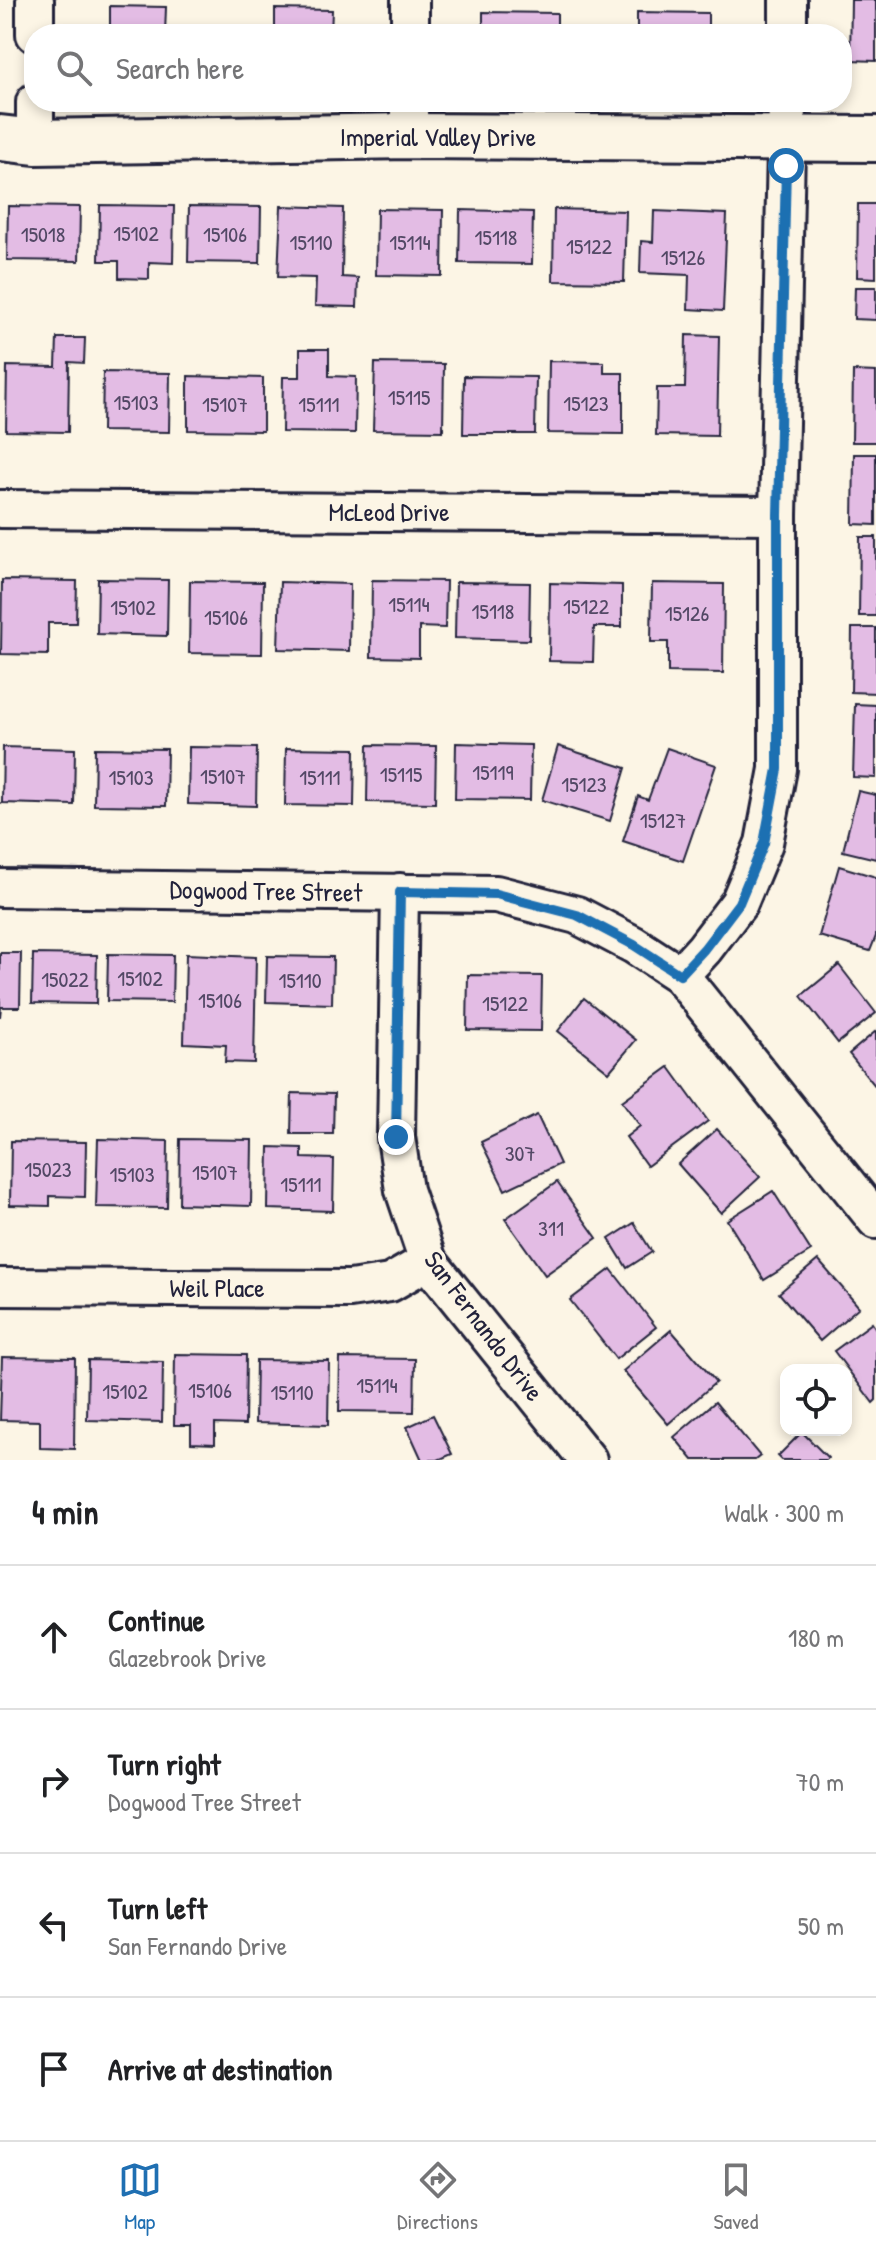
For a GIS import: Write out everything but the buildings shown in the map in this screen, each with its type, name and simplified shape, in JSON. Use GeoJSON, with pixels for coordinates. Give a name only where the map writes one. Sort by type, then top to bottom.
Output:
{"type":"FeatureCollection","features":[{"type":"Feature","properties":{"kind":"street"},"geometry":{"type":"LineString","coordinates":[[35,0],[35,24]]}},
{"type":"Feature","properties":{"kind":"street"},"geometry":{"type":"LineString","coordinates":[[410,0],[410,24]]}},
{"type":"Feature","properties":{"kind":"street"},"geometry":{"type":"LineString","coordinates":[[788,0],[788,24]]}},
{"type":"Feature","properties":{"kind":"street","name":"Imperial Valley Drive"},"geometry":{"type":"LineString","coordinates":[[23,127],[409,119],[787,120],[876,139]]}},
{"type":"Feature","properties":{"kind":"street"},"geometry":{"type":"LineString","coordinates":[[680,975],[739,903],[764,843],[778,769],[778,515],[787,120]]}},
{"type":"Feature","properties":{"kind":"street","name":"McLeod Drive"},"geometry":{"type":"LineString","coordinates":[[0,509],[778,515]]}},
{"type":"Feature","properties":{"kind":"street","name":"Dogwood Tree Street"},"geometry":{"type":"LineString","coordinates":[[0,888],[496,894],[577,915],[634,945],[680,975],[876,1220]]}},
{"type":"Feature","properties":{"kind":"street","name":"San Fernando Drive"},"geometry":{"type":"LineString","coordinates":[[400,892],[396,1137],[404,1190],[428,1261],[588,1460]]}},
{"type":"Feature","properties":{"kind":"street","name":"Weil Place"},"geometry":{"type":"LineString","coordinates":[[0,1287],[350,1289],[390,1283],[428,1261]]}},
{"type":"Feature","properties":{"kind":"route"},"geometry":{"type":"LineString","coordinates":[[396,1137],[400,892],[496,894],[577,915],[634,945],[680,975],[739,903],[764,843],[778,769],[778,515],[786,166]]}}]}
